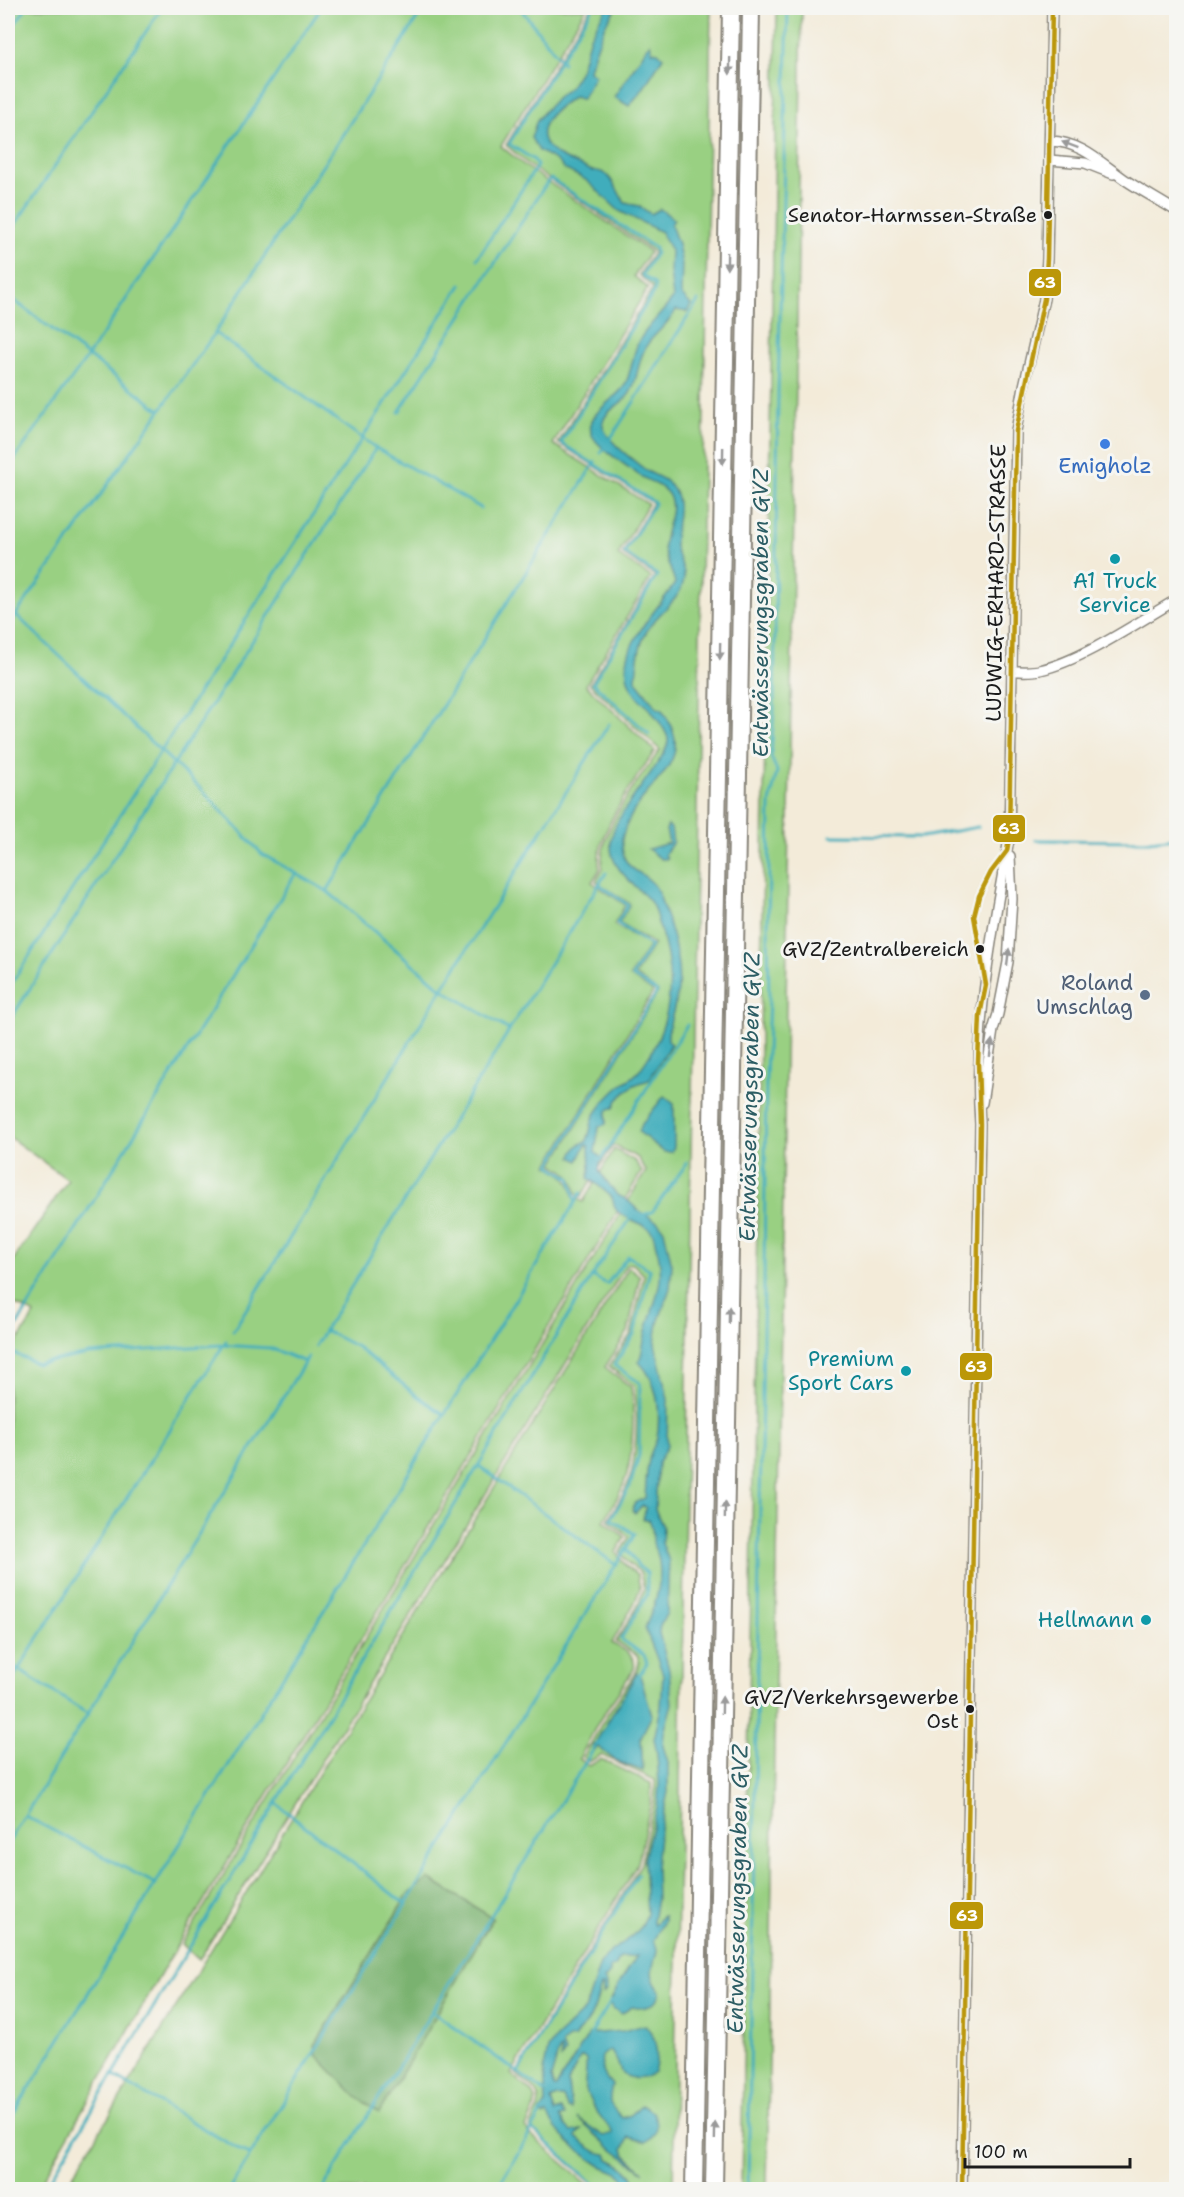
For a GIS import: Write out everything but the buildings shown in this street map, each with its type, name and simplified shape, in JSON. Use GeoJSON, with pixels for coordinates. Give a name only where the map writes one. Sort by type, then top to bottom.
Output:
{"type":"FeatureCollection","features":[{"type":"Feature","properties":{"kind":"highway"},"geometry":{"type":"LineString","coordinates":[[694,2190],[731,8]]}},
{"type":"Feature","properties":{"kind":"highway"},"geometry":{"type":"LineString","coordinates":[[714,2190],[751,8]]}},
{"type":"Feature","properties":{"kind":"street","name":"LUDWIG-ERHARD-STRASSE"},"geometry":{"type":"LineString","coordinates":[[980,1124],[993,1030],[1008,962],[1012,898],[1009,839],[1016,431],[1044,299],[1052,8]]}},
{"type":"Feature","properties":{"kind":"street"},"geometry":{"type":"LineString","coordinates":[[1050,141],[1064,141],[1076,146],[1176,211]]}},
{"type":"Feature","properties":{"kind":"street"},"geometry":{"type":"LineString","coordinates":[[1049,160],[1085,163],[1124,179]]}},
{"type":"Feature","properties":{"kind":"street"},"geometry":{"type":"LineString","coordinates":[[1012,671],[1038,670],[1057,665],[1105,642],[1176,600]]}},
{"type":"Feature","properties":{"kind":"street","name":"LUDWIG-ERHARD-STRASSE"},"geometry":{"type":"LineString","coordinates":[[962,2190],[980,1016],[1009,839]]}},
{"type":"Feature","properties":{"kind":"green space"},"geometry":{"type":"Polygon","coordinates":[[[8,8],[586,8],[501,146],[528,168],[650,252],[634,276],[648,288],[553,444],[648,504],[618,555],[651,577],[586,685],[655,751],[628,791],[609,825],[602,841],[599,856],[600,869],[592,882],[625,905],[614,925],[650,945],[630,976],[653,992],[548,1165],[565,1177],[570,1184],[573,1196],[583,1202],[614,1149],[635,1161],[642,1171],[178,1944],[37,2190],[8,2189],[8,1356],[35,1314],[8,1301],[8,1268],[68,1180],[8,1136],[8,8]]]}},
{"type":"Feature","properties":{"kind":"green space"},"geometry":{"type":"Polygon","coordinates":[[[590,8],[711,8],[673,2189],[598,2189],[530,2127],[538,2109],[538,2097],[531,2087],[516,2074],[641,1864],[654,1801],[655,1780],[601,1755],[589,1762],[583,1758],[602,1723],[637,1670],[639,1662],[637,1655],[616,1642],[639,1603],[644,1588],[640,1572],[628,1563],[620,1552],[629,1537],[608,1520],[628,1483],[635,1449],[634,1386],[609,1366],[631,1334],[644,1275],[633,1264],[627,1264],[199,1960],[182,1944],[646,1171],[638,1158],[613,1145],[581,1197],[576,1194],[569,1175],[553,1164],[658,992],[635,975],[654,944],[619,923],[630,904],[596,881],[603,869],[602,856],[605,841],[612,824],[631,791],[660,750],[590,684],[655,576],[622,554],[653,503],[558,443],[653,288],[639,275],[654,252],[530,166],[506,145],[590,8]]]}},
{"type":"Feature","properties":{"kind":"green space"},"geometry":{"type":"Polygon","coordinates":[[[777,8],[802,8],[767,2189],[741,2190],[777,8]]]}},
{"type":"Feature","properties":{"kind":"green space"},"geometry":{"type":"Polygon","coordinates":[[[629,1267],[640,1276],[628,1332],[605,1367],[631,1387],[633,1408],[631,1447],[628,1471],[623,1485],[604,1521],[625,1537],[616,1552],[626,1566],[637,1574],[640,1588],[635,1602],[612,1643],[631,1656],[634,1669],[599,1721],[579,1759],[589,1766],[601,1759],[651,1783],[651,1801],[638,1863],[511,2074],[527,2087],[534,2097],[534,2108],[526,2127],[531,2135],[593,2189],[64,2190],[629,1267]]]}},
{"type":"Feature","properties":{"kind":"green space"},"geometry":{"type":"Polygon","coordinates":[[[429,1879],[493,1918],[379,2113],[357,2097],[316,2055],[315,2045],[408,1894],[429,1879]]]}},
{"type":"Feature","properties":{"kind":"water"},"geometry":{"type":"Polygon","coordinates":[[[606,8],[616,8],[605,25],[590,66],[589,71],[595,75],[582,99],[575,96],[551,115],[543,131],[544,139],[548,147],[558,155],[592,171],[604,173],[616,187],[625,203],[639,206],[651,214],[660,209],[674,219],[671,225],[682,264],[681,294],[691,305],[687,312],[676,310],[670,320],[650,341],[641,357],[630,393],[605,417],[603,422],[607,435],[620,449],[647,471],[665,480],[673,489],[678,504],[675,547],[684,573],[684,582],[677,596],[653,622],[645,635],[636,674],[636,681],[657,708],[661,709],[672,727],[675,743],[673,756],[667,769],[628,822],[622,841],[626,861],[646,877],[658,891],[674,944],[679,980],[668,1034],[671,1044],[649,1080],[634,1085],[617,1100],[614,1108],[607,1111],[606,1124],[599,1127],[595,1152],[603,1159],[600,1162],[599,1171],[617,1195],[658,1222],[664,1230],[672,1265],[670,1288],[658,1323],[655,1344],[668,1399],[667,1446],[658,1463],[655,1509],[663,1527],[662,1543],[669,1561],[667,1613],[660,1625],[659,1633],[669,1669],[672,1704],[664,1733],[663,1746],[668,1762],[668,1792],[659,1835],[656,1868],[657,1899],[653,1921],[655,1925],[664,1916],[664,1921],[653,1941],[657,1954],[652,1973],[654,1982],[660,1991],[659,1996],[650,2005],[642,2008],[632,2007],[621,2014],[613,2008],[610,2002],[637,1956],[620,1958],[615,1967],[610,1968],[610,1973],[604,1980],[607,1990],[603,1994],[603,1986],[601,1986],[590,2019],[578,2031],[575,2038],[562,2044],[565,2053],[561,2059],[561,2049],[559,2050],[551,2078],[556,2087],[589,2034],[623,2031],[645,2025],[656,2047],[654,2072],[638,2079],[631,2077],[622,2074],[610,2050],[602,2056],[603,2072],[612,2085],[610,2103],[622,2118],[631,2115],[641,2105],[654,2113],[656,2126],[653,2136],[646,2142],[629,2137],[623,2149],[625,2155],[644,2172],[609,2147],[577,2118],[604,2136],[613,2133],[596,2110],[586,2091],[586,2060],[583,2057],[580,2058],[568,2082],[571,2109],[567,2108],[563,2097],[551,2100],[555,2112],[561,2110],[565,2116],[560,2117],[565,2126],[571,2132],[582,2130],[576,2136],[590,2148],[607,2154],[609,2159],[624,2167],[633,2178],[638,2190],[628,2189],[620,2175],[598,2164],[576,2148],[557,2129],[547,2114],[544,2116],[540,2113],[546,2103],[544,2068],[548,2049],[555,2039],[585,2010],[600,1964],[611,1951],[633,1936],[642,1926],[647,1914],[644,1859],[657,1807],[659,1784],[654,1739],[661,1707],[663,1674],[645,1628],[655,1602],[660,1565],[653,1543],[651,1523],[643,1519],[646,1508],[643,1505],[635,1513],[632,1510],[636,1502],[645,1498],[650,1454],[657,1438],[657,1397],[650,1378],[639,1362],[659,1289],[659,1258],[652,1232],[617,1211],[612,1198],[588,1178],[589,1146],[586,1145],[578,1161],[572,1157],[577,1147],[586,1142],[594,1116],[600,1107],[616,1089],[637,1073],[650,1055],[665,1020],[670,984],[669,966],[655,910],[649,900],[616,864],[611,847],[616,825],[661,758],[668,739],[655,716],[633,691],[627,677],[627,662],[638,634],[675,583],[664,548],[671,504],[668,493],[637,474],[599,445],[590,427],[596,414],[625,385],[639,341],[673,298],[670,271],[671,251],[661,232],[619,211],[586,180],[564,169],[557,161],[539,151],[531,138],[537,120],[557,97],[569,88],[580,71],[590,37],[606,8]]]}},
{"type":"Feature","properties":{"kind":"water"},"geometry":{"type":"Polygon","coordinates":[[[650,43],[652,51],[658,52],[663,57],[643,89],[629,106],[614,97],[650,43]]]}},
{"type":"Feature","properties":{"kind":"water"},"geometry":{"type":"Polygon","coordinates":[[[668,825],[671,828],[673,842],[665,854],[667,859],[661,859],[648,849],[669,843],[666,830],[668,825]]]}},
{"type":"Feature","properties":{"kind":"water"},"geometry":{"type":"Polygon","coordinates":[[[664,1096],[674,1104],[672,1152],[664,1152],[639,1132],[642,1124],[664,1096]]]}},
{"type":"Feature","properties":{"kind":"water"},"geometry":{"type":"Polygon","coordinates":[[[637,1673],[640,1675],[652,1715],[641,1737],[643,1771],[616,1761],[598,1747],[595,1750],[592,1748],[637,1673]]]}},
{"type":"Feature","properties":{"kind":"waterway"},"geometry":{"type":"LineString","coordinates":[[8,34],[26,8]]}},
{"type":"Feature","properties":{"kind":"waterway"},"geometry":{"type":"LineString","coordinates":[[8,235],[162,8]]}},
{"type":"Feature","properties":{"kind":"waterway"},"geometry":{"type":"LineString","coordinates":[[8,468],[88,356],[321,8]]}},
{"type":"Feature","properties":{"kind":"waterway"},"geometry":{"type":"LineString","coordinates":[[8,626],[215,333],[424,8]]}},
{"type":"Feature","properties":{"kind":"waterway"},"geometry":{"type":"LineString","coordinates":[[520,8],[563,63]]}},
{"type":"Feature","properties":{"kind":"waterway"},"geometry":{"type":"LineString","coordinates":[[477,259],[537,166],[534,160],[509,144],[592,8]]}},
{"type":"Feature","properties":{"kind":"waterway","name":"Entwässerungsgraben GVZ"},"geometry":{"type":"LineString","coordinates":[[748,2190],[769,1000],[770,803],[777,771],[771,757],[774,709],[778,394],[788,8]]}},
{"type":"Feature","properties":{"kind":"waterway"},"geometry":{"type":"LineString","coordinates":[[399,412],[551,179],[655,248],[656,253],[642,275],[655,285],[655,290],[561,443],[655,503],[624,553],[657,575],[593,683],[649,734]]}},
{"type":"Feature","properties":{"kind":"waterway"},"geometry":{"type":"LineString","coordinates":[[8,989],[461,285]]}},
{"type":"Feature","properties":{"kind":"waterway"},"geometry":{"type":"LineString","coordinates":[[8,296],[160,410]]}},
{"type":"Feature","properties":{"kind":"waterway"},"geometry":{"type":"LineString","coordinates":[[609,441],[698,301]]}},
{"type":"Feature","properties":{"kind":"waterway"},"geometry":{"type":"LineString","coordinates":[[215,333],[376,448],[481,508]]}},
{"type":"Feature","properties":{"kind":"waterway"},"geometry":{"type":"LineString","coordinates":[[601,453],[605,446]]}},
{"type":"Feature","properties":{"kind":"waterway"},"geometry":{"type":"LineString","coordinates":[[8,1023],[376,448]]}},
{"type":"Feature","properties":{"kind":"waterway"},"geometry":{"type":"LineString","coordinates":[[327,891],[595,462]]}},
{"type":"Feature","properties":{"kind":"waterway"},"geometry":{"type":"LineString","coordinates":[[15,614],[199,787],[262,854],[327,891],[442,989],[509,1030]]}},
{"type":"Feature","properties":{"kind":"waterway"},"geometry":{"type":"LineString","coordinates":[[233,1331],[442,989],[609,724]]}},
{"type":"Feature","properties":{"kind":"waterway"},"geometry":{"type":"LineString","coordinates":[[831,836],[922,837],[978,827]]}},
{"type":"Feature","properties":{"kind":"waterway"},"geometry":{"type":"LineString","coordinates":[[1036,840],[1149,841],[1176,838]]}},
{"type":"Feature","properties":{"kind":"waterway"},"geometry":{"type":"LineString","coordinates":[[14,1330],[296,873]]}},
{"type":"Feature","properties":{"kind":"waterway"},"geometry":{"type":"LineString","coordinates":[[315,1346],[606,873]]}},
{"type":"Feature","properties":{"kind":"waterway"},"geometry":{"type":"LineString","coordinates":[[575,1199],[570,1178],[550,1165],[657,992],[632,976],[651,946],[617,923],[628,905],[599,884]]}},
{"type":"Feature","properties":{"kind":"waterway"},"geometry":{"type":"LineString","coordinates":[[601,1160],[687,1025]]}},
{"type":"Feature","properties":{"kind":"waterway"},"geometry":{"type":"LineString","coordinates":[[643,1215],[652,1212],[687,1163]]}},
{"type":"Feature","properties":{"kind":"waterway"},"geometry":{"type":"LineString","coordinates":[[8,2123],[581,1193]]}},
{"type":"Feature","properties":{"kind":"waterway"},"geometry":{"type":"LineString","coordinates":[[44,2190],[592,1276],[631,1218]]}},
{"type":"Feature","properties":{"kind":"waterway"},"geometry":{"type":"LineString","coordinates":[[229,2190],[635,1534],[611,1519],[630,1486],[639,1455],[640,1383],[614,1365],[634,1334],[650,1270],[628,1256],[607,1284],[592,1276]]}},
{"type":"Feature","properties":{"kind":"waterway"},"geometry":{"type":"LineString","coordinates":[[324,1330],[357,1347],[416,1395],[445,1415]]}},
{"type":"Feature","properties":{"kind":"waterway"},"geometry":{"type":"LineString","coordinates":[[8,1686],[226,1341]]}},
{"type":"Feature","properties":{"kind":"waterway"},"geometry":{"type":"LineString","coordinates":[[13,1353],[37,1364],[89,1354],[221,1345],[270,1348],[305,1362]]}},
{"type":"Feature","properties":{"kind":"waterway"},"geometry":{"type":"LineString","coordinates":[[8,1843],[308,1357]]}},
{"type":"Feature","properties":{"kind":"waterway"},"geometry":{"type":"LineString","coordinates":[[479,1466],[616,1565]]}},
{"type":"Feature","properties":{"kind":"waterway"},"geometry":{"type":"LineString","coordinates":[[626,1548],[638,1566],[647,1573],[647,1595],[621,1639],[644,1655],[647,1663],[638,1677]]}},
{"type":"Feature","properties":{"kind":"waterway"},"geometry":{"type":"LineString","coordinates":[[8,1663],[88,1714]]}},
{"type":"Feature","properties":{"kind":"waterway"},"geometry":{"type":"LineString","coordinates":[[322,2190],[595,1747]]}},
{"type":"Feature","properties":{"kind":"waterway"},"geometry":{"type":"LineString","coordinates":[[277,1804],[405,1904]]}},
{"type":"Feature","properties":{"kind":"waterway"},"geometry":{"type":"LineString","coordinates":[[25,1816],[156,1884]]}},
{"type":"Feature","properties":{"kind":"waterway"},"geometry":{"type":"LineString","coordinates":[[518,2072],[638,1874]]}},
{"type":"Feature","properties":{"kind":"waterway"},"geometry":{"type":"LineString","coordinates":[[589,2037],[611,2001]]}},
{"type":"Feature","properties":{"kind":"waterway"},"geometry":{"type":"LineString","coordinates":[[433,2012],[545,2092]]}},
{"type":"Feature","properties":{"kind":"waterway"},"geometry":{"type":"LineString","coordinates":[[114,2076],[250,2156]]}},
{"type":"Feature","properties":{"kind":"waterway"},"geometry":{"type":"LineString","coordinates":[[496,2190],[543,2111]]}},
{"type":"Feature","properties":{"kind":"waterway"},"geometry":{"type":"LineString","coordinates":[[532,2129],[601,2190]]}},
{"type":"Feature","properties":{"kind":"transit line","name":"63"},"geometry":{"type":"LineString","coordinates":[[962,2190],[980,1124],[978,1062],[980,1015],[986,985],[974,916],[979,896],[991,872],[1007,851],[1009,839],[1016,431],[1044,299],[1047,259],[1052,8]]}},
{"type":"Feature","properties":{"kind":"place","name":"Senator-Harmssen-Straße"},"geometry":{"type":"Point","coordinates":[1048,215]}},
{"type":"Feature","properties":{"kind":"place","name":"Emigholz"},"geometry":{"type":"Point","coordinates":[1105,444]}},
{"type":"Feature","properties":{"kind":"place","name":"A1 Truck Service"},"geometry":{"type":"Point","coordinates":[1115,559]}},
{"type":"Feature","properties":{"kind":"place","name":"GVZ/Zentralbereich"},"geometry":{"type":"Point","coordinates":[980,949]}},
{"type":"Feature","properties":{"kind":"place","name":"Roland Umschlag"},"geometry":{"type":"Point","coordinates":[1145,995]}},
{"type":"Feature","properties":{"kind":"place","name":"Premium Sport Cars"},"geometry":{"type":"Point","coordinates":[906,1371]}},
{"type":"Feature","properties":{"kind":"place","name":"Hellmann"},"geometry":{"type":"Point","coordinates":[1146,1620]}},
{"type":"Feature","properties":{"kind":"place","name":"GVZ/Verkehrsgewerbe Ost"},"geometry":{"type":"Point","coordinates":[970,1709]}}]}
